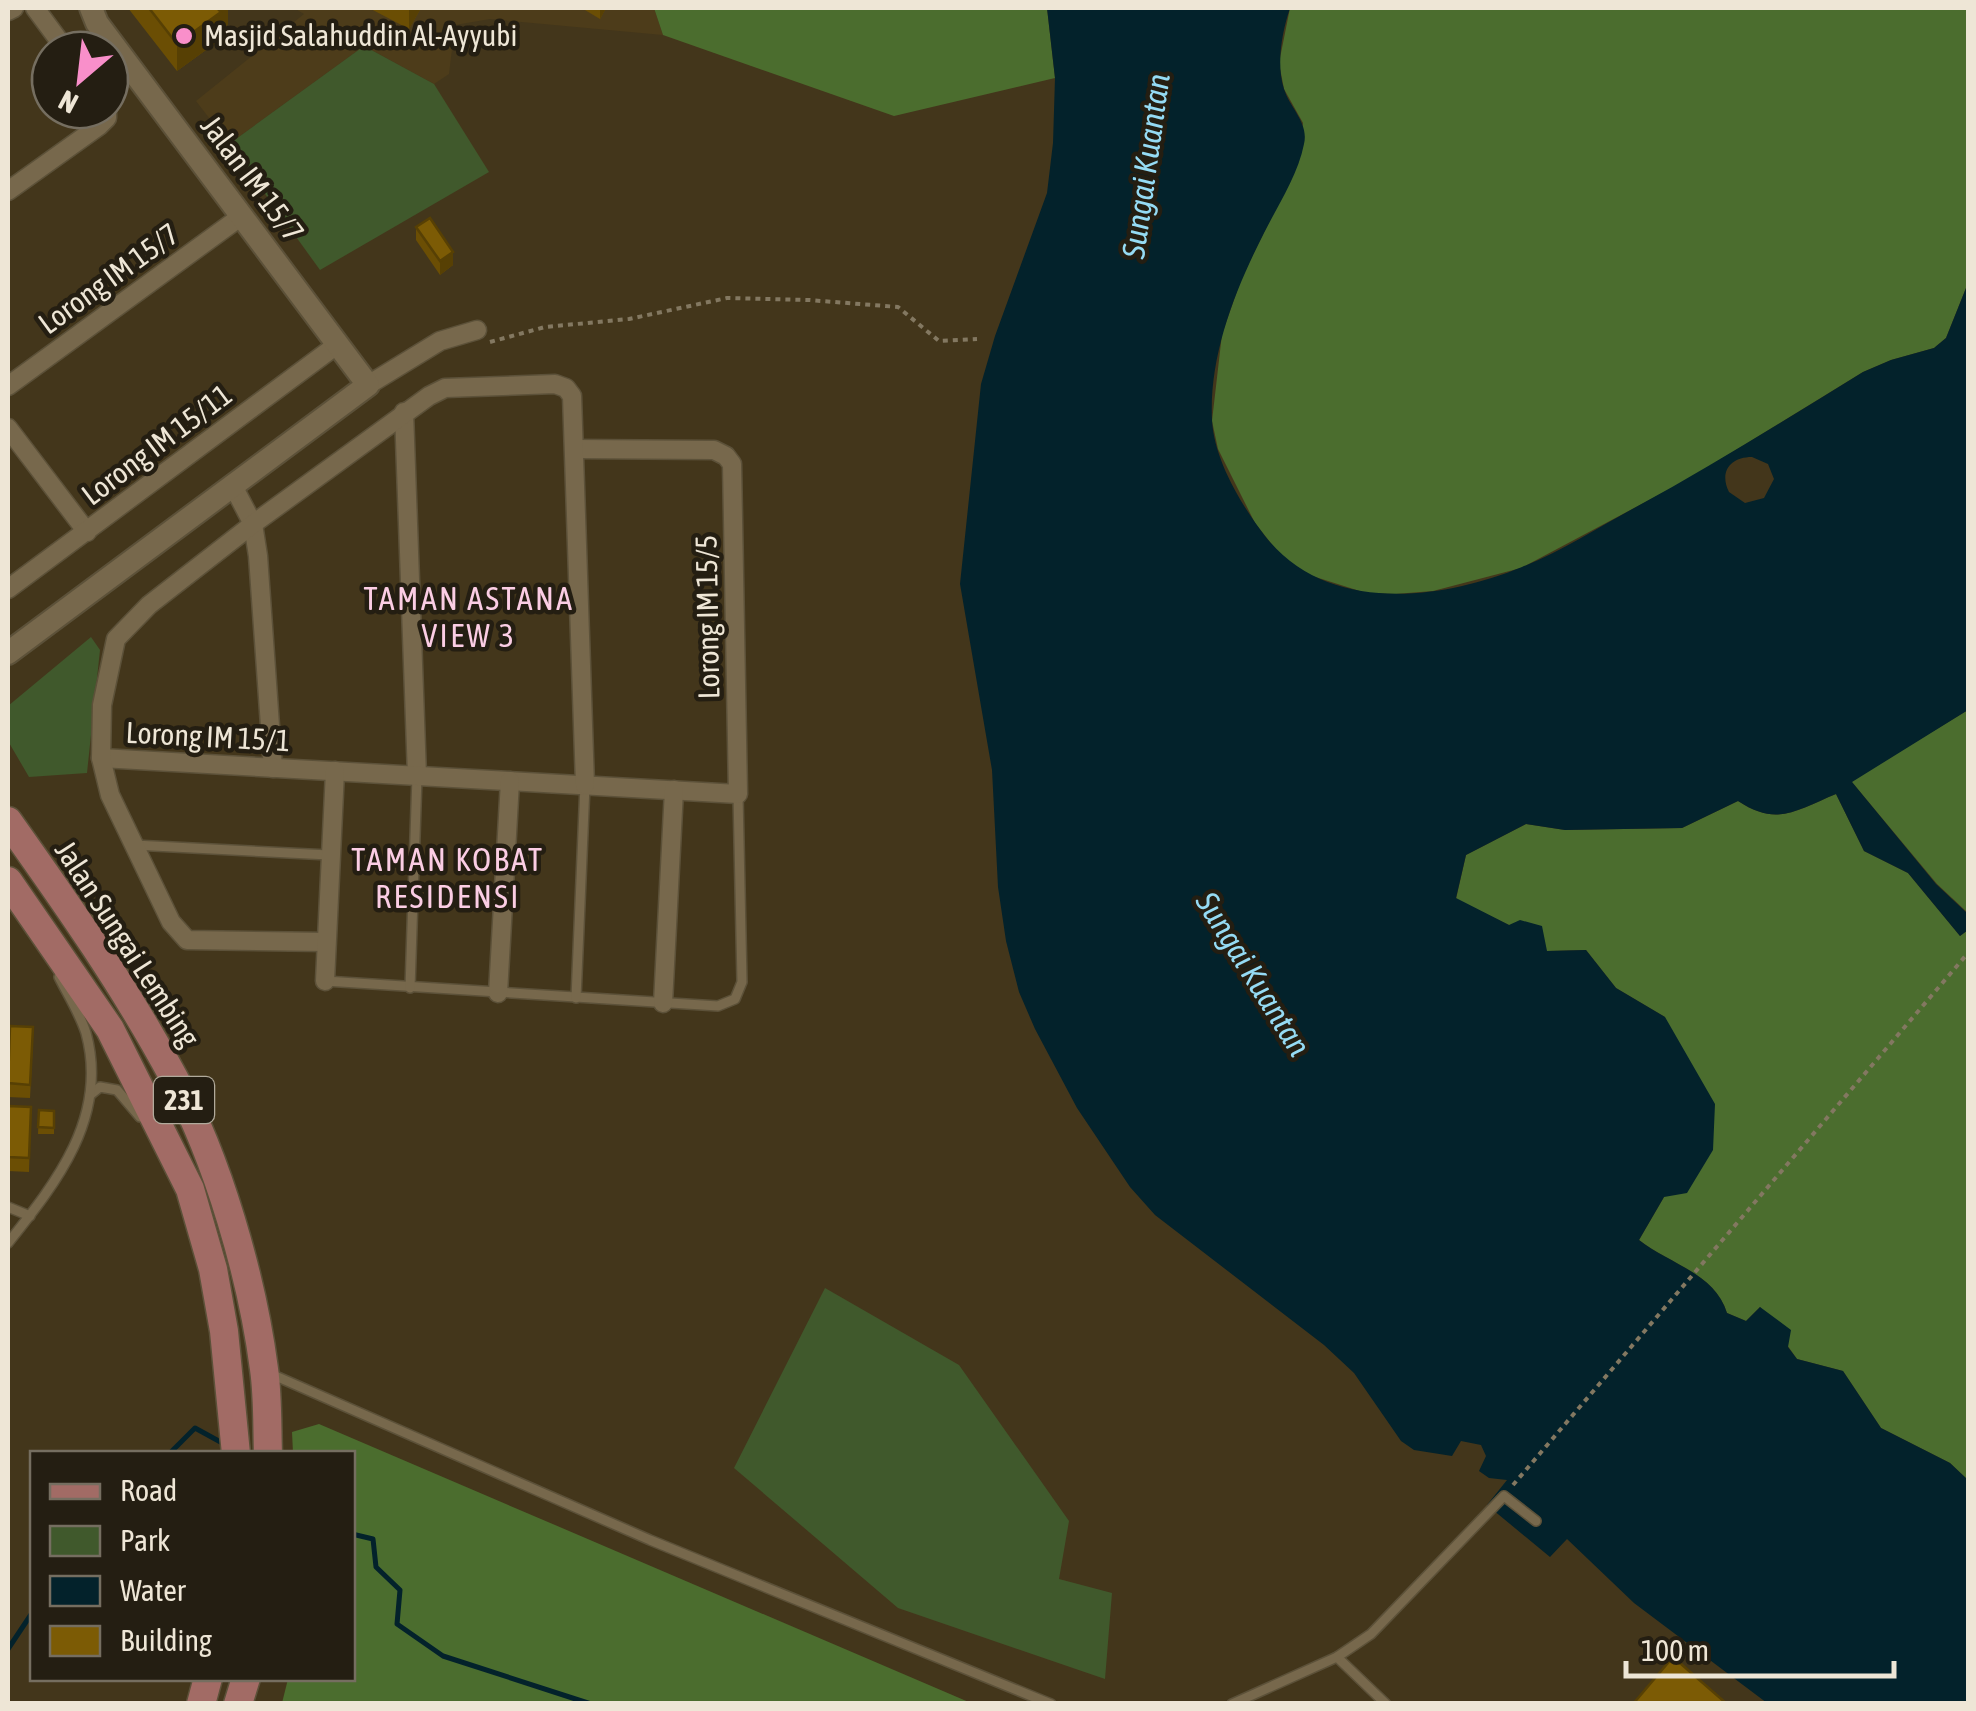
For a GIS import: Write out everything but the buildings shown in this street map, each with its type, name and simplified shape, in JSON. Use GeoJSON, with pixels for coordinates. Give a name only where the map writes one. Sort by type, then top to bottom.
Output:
{"type":"FeatureCollection","features":[{"type":"Feature","properties":{"kind":"main road","name":"Jalan Sungai Lembing"},"geometry":{"type":"LineString","coordinates":[[8,821],[108,966],[175,1080],[210,1157],[255,1317],[264,1370],[268,1451]]}},
{"type":"Feature","properties":{"kind":"main road","name":"Jalan Sungai Lembing"},"geometry":{"type":"LineString","coordinates":[[14,889],[110,1029],[190,1188],[213,1269],[236,1451]]}},
{"type":"Feature","properties":{"kind":"street"},"geometry":{"type":"LineString","coordinates":[[35,8],[51,30]]}},
{"type":"Feature","properties":{"kind":"street","name":"Jalan IM 15/7"},"geometry":{"type":"LineString","coordinates":[[91,8],[97,23],[368,385]]}},
{"type":"Feature","properties":{"kind":"street"},"geometry":{"type":"LineString","coordinates":[[8,192],[88,130]]}},
{"type":"Feature","properties":{"kind":"street","name":"Lorong IM 15/7"},"geometry":{"type":"LineString","coordinates":[[8,386],[243,215]]}},
{"type":"Feature","properties":{"kind":"street"},"geometry":{"type":"LineString","coordinates":[[8,653],[368,385],[440,342],[477,330]]}},
{"type":"Feature","properties":{"kind":"street","name":"Lorong IM 15/11"},"geometry":{"type":"LineString","coordinates":[[8,589],[338,344]]}},
{"type":"Feature","properties":{"kind":"street","name":"Lorong IM 15/1"},"geometry":{"type":"LineString","coordinates":[[574,449],[572,396],[566,388],[555,384],[445,388],[404,412],[150,604],[116,639],[102,705],[101,758],[738,794]]}},
{"type":"Feature","properties":{"kind":"street"},"geometry":{"type":"LineString","coordinates":[[404,412],[417,776]]}},
{"type":"Feature","properties":{"kind":"street"},"geometry":{"type":"LineString","coordinates":[[8,428],[87,532]]}},
{"type":"Feature","properties":{"kind":"street"},"geometry":{"type":"LineString","coordinates":[[574,449],[586,786]]}},
{"type":"Feature","properties":{"kind":"street","name":"Lorong IM 15/5"},"geometry":{"type":"LineString","coordinates":[[574,449],[714,450],[726,456],[734,470],[738,794]]}},
{"type":"Feature","properties":{"kind":"street"},"geometry":{"type":"LineString","coordinates":[[232,484],[253,524],[273,768]]}},
{"type":"Feature","properties":{"kind":"street"},"geometry":{"type":"LineString","coordinates":[[101,758],[110,796],[171,922],[187,940],[326,942]]}},
{"type":"Feature","properties":{"kind":"street"},"geometry":{"type":"LineString","coordinates":[[325,982],[334,771]]}},
{"type":"Feature","properties":{"kind":"street"},"geometry":{"type":"LineString","coordinates":[[498,993],[510,781]]}},
{"type":"Feature","properties":{"kind":"street"},"geometry":{"type":"LineString","coordinates":[[663,1003],[674,790]]}},
{"type":"Feature","properties":{"kind":"lane"},"geometry":{"type":"LineString","coordinates":[[410,988],[417,776]]}},
{"type":"Feature","properties":{"kind":"lane"},"geometry":{"type":"LineString","coordinates":[[576,998],[586,786]]}},
{"type":"Feature","properties":{"kind":"lane"},"geometry":{"type":"LineString","coordinates":[[325,982],[718,1006],[735,998],[742,982],[738,794]]}},
{"type":"Feature","properties":{"kind":"lane"},"geometry":{"type":"LineString","coordinates":[[134,846],[330,855]]}},
{"type":"Feature","properties":{"kind":"lane"},"geometry":{"type":"LineString","coordinates":[[8,1244],[68,1164],[80,1138],[90,1094],[90,1050],[85,1029],[14,889]]}},
{"type":"Feature","properties":{"kind":"lane"},"geometry":{"type":"LineString","coordinates":[[90,1094],[100,1087],[117,1090],[169,1148]]}},
{"type":"Feature","properties":{"kind":"lane"},"geometry":{"type":"LineString","coordinates":[[8,1207],[30,1216]]}},
{"type":"Feature","properties":{"kind":"lane"},"geometry":{"type":"LineString","coordinates":[[264,1370],[650,1540],[1051,1704]]}},
{"type":"Feature","properties":{"kind":"lane"},"geometry":{"type":"LineString","coordinates":[[1233,1703],[1337,1657],[1371,1634],[1504,1496],[1536,1520]]}},
{"type":"Feature","properties":{"kind":"lane"},"geometry":{"type":"LineString","coordinates":[[1337,1657],[1386,1704]]}},
{"type":"Feature","properties":{"kind":"path"},"geometry":{"type":"LineString","coordinates":[[477,330],[483,340],[491,342],[545,327],[629,318],[726,298],[776,299],[898,307],[939,342],[976,340]]}},
{"type":"Feature","properties":{"kind":"path"},"geometry":{"type":"LineString","coordinates":[[1511,1487],[1968,953]]}},
{"type":"Feature","properties":{"kind":"shaded area"},"geometry":{"type":"Polygon","coordinates":[[[294,8],[654,8],[663,35],[490,19],[455,25],[449,74],[434,84],[364,46],[229,144],[196,101],[304,14],[294,8]]]}},
{"type":"Feature","properties":{"kind":"green space"},"geometry":{"type":"Polygon","coordinates":[[[654,8],[1047,8],[1055,78],[894,116],[663,35],[654,8]]]}},
{"type":"Feature","properties":{"kind":"green space"},"geometry":{"type":"Polygon","coordinates":[[[1290,8],[1968,8],[1968,283],[1946,338],[1934,348],[1863,372],[1687,480],[1521,568],[1433,591],[1395,594],[1366,593],[1306,574],[1281,556],[1255,523],[1218,449],[1212,421],[1222,334],[1242,277],[1298,163],[1303,123],[1284,89],[1279,63],[1290,8]]]}},
{"type":"Feature","properties":{"kind":"green space"},"geometry":{"type":"Polygon","coordinates":[[[364,46],[434,84],[489,172],[320,270],[229,144],[364,46]]]}},
{"type":"Feature","properties":{"kind":"green space"},"geometry":{"type":"Polygon","coordinates":[[[91,637],[100,650],[87,773],[29,777],[8,741],[8,706],[91,637]]]}},
{"type":"Feature","properties":{"kind":"green space"},"geometry":{"type":"Polygon","coordinates":[[[1968,710],[1968,913],[1937,884],[1851,781],[1968,710]]]}},
{"type":"Feature","properties":{"kind":"green space"},"geometry":{"type":"Polygon","coordinates":[[[1836,794],[1864,851],[1908,873],[1960,936],[1968,930],[1968,1480],[1950,1463],[1881,1428],[1843,1371],[1797,1359],[1760,1307],[1746,1321],[1727,1313],[1721,1299],[1702,1279],[1639,1240],[1664,1197],[1665,1017],[1616,988],[1586,950],[1547,951],[1509,925],[1456,899],[1466,855],[1526,824],[1565,830],[1682,828],[1738,801],[1752,809],[1776,814],[1798,810],[1836,794]]]}},
{"type":"Feature","properties":{"kind":"green space"},"geometry":{"type":"Polygon","coordinates":[[[825,1288],[959,1365],[1069,1521],[1059,1579],[1112,1593],[1105,1679],[898,1608],[734,1468],[825,1288]]]}},
{"type":"Feature","properties":{"kind":"green space"},"geometry":{"type":"Polygon","coordinates":[[[319,1424],[971,1703],[282,1703],[288,1681],[355,1681],[355,1451],[293,1451],[292,1432],[319,1424]]]}},
{"type":"Feature","properties":{"kind":"water","name":"Sungai Kuantan"},"geometry":{"type":"Polygon","coordinates":[[[1047,8],[1290,8],[1282,38],[1280,69],[1284,89],[1304,129],[1304,144],[1226,324],[1215,371],[1212,420],[1224,466],[1265,536],[1290,561],[1319,579],[1351,589],[1385,594],[1455,587],[1490,579],[1551,554],[1694,475],[1863,372],[1934,348],[1946,338],[1968,283],[1968,710],[1852,782],[1936,884],[1968,914],[1968,930],[1960,936],[1908,873],[1864,851],[1836,794],[1798,810],[1776,814],[1752,809],[1738,801],[1682,828],[1565,830],[1526,824],[1466,855],[1456,898],[1509,925],[1520,920],[1542,926],[1547,951],[1586,950],[1616,988],[1665,1017],[1715,1104],[1713,1150],[1687,1193],[1664,1197],[1639,1240],[1702,1279],[1721,1299],[1727,1313],[1746,1321],[1760,1307],[1791,1330],[1788,1347],[1797,1359],[1843,1371],[1881,1428],[1950,1463],[1968,1480],[1968,1703],[1767,1703],[1634,1603],[1567,1539],[1550,1557],[1487,1505],[1507,1480],[1489,1478],[1479,1471],[1486,1456],[1481,1445],[1461,1441],[1452,1456],[1414,1450],[1401,1441],[1354,1373],[1324,1345],[1155,1215],[1130,1187],[1077,1108],[1019,992],[1006,941],[998,887],[992,770],[960,584],[981,384],[1047,193],[1055,78],[1047,8]],[[1752,457],[1732,463],[1725,478],[1729,492],[1745,503],[1764,498],[1774,479],[1768,464],[1752,457]]]}},
{"type":"Feature","properties":{"kind":"waterway"},"geometry":{"type":"LineString","coordinates":[[172,1451],[195,1428],[226,1445]]}},
{"type":"Feature","properties":{"kind":"waterway"},"geometry":{"type":"LineString","coordinates":[[355,1535],[373,1539],[376,1567],[400,1590],[397,1624],[443,1656],[591,1704]]}},
{"type":"Feature","properties":{"kind":"waterway"},"geometry":{"type":"LineString","coordinates":[[8,1649],[30,1616]]}},
{"type":"Feature","properties":{"kind":"place","name":"Masjid Salahuddin Al-Ayyubi"},"geometry":{"type":"Point","coordinates":[184,36]}},
{"type":"Feature","properties":{"kind":"district","name":"TAMAN ASTANA VIEW 3"},"geometry":{"type":"Point","coordinates":[469,618]}},
{"type":"Feature","properties":{"kind":"district","name":"TAMAN KOBAT RESIDENSI"},"geometry":{"type":"Point","coordinates":[448,878]}}]}
